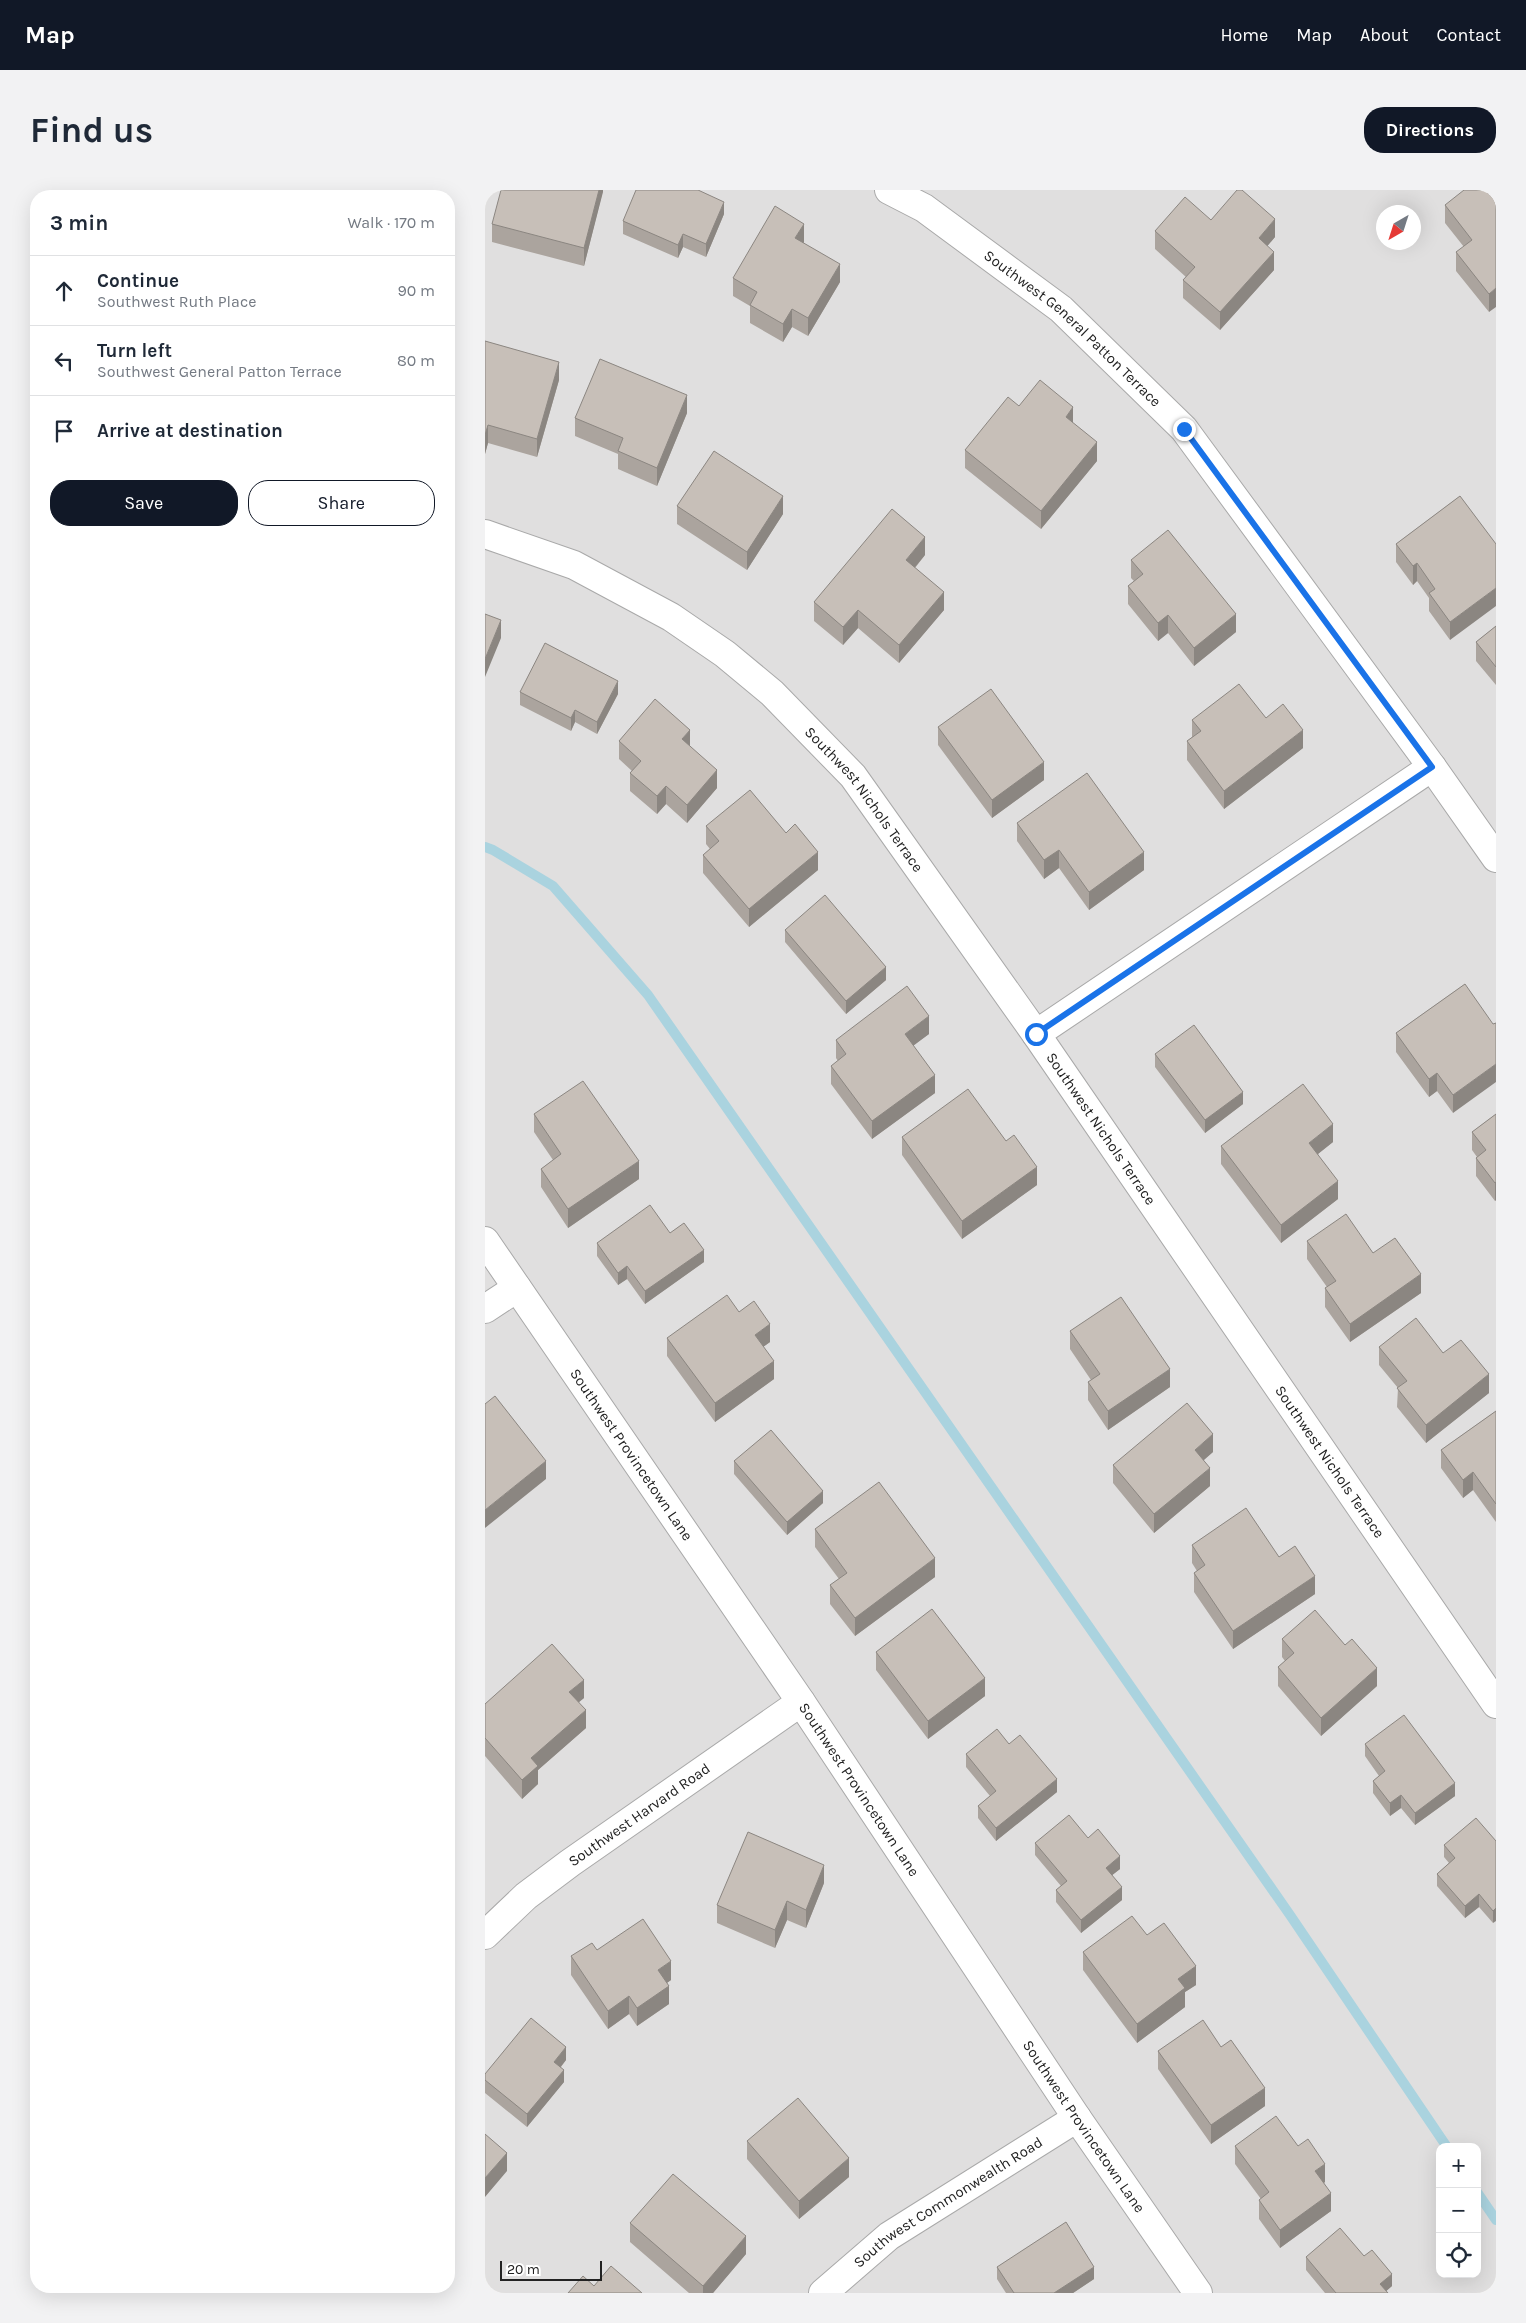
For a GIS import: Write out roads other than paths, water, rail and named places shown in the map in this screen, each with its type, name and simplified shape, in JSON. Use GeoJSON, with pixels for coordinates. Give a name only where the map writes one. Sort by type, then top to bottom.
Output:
{"type":"FeatureCollection","features":[{"type":"Feature","properties":{"kind":"street","name":"Southwest General Patton Terrace"},"geometry":{"type":"LineString","coordinates":[[889,190],[929,199],[1061,309],[1184,429],[1432,767],[1496,858]]}},
{"type":"Feature","properties":{"kind":"street","name":"Southwest Nichols Terrace"},"geometry":{"type":"LineString","coordinates":[[485,534],[574,565],[671,617],[725,654],[772,693],[853,776],[1036,1034],[1496,1704]]}},
{"type":"Feature","properties":{"kind":"street"},"geometry":{"type":"LineString","coordinates":[[1036,1034],[1432,767]]}},
{"type":"Feature","properties":{"kind":"street","name":"Southwest Provincetown Lane"},"geometry":{"type":"LineString","coordinates":[[485,1242],[801,1702],[1077,2118],[1198,2293]]}},
{"type":"Feature","properties":{"kind":"street"},"geometry":{"type":"LineString","coordinates":[[485,1309],[517,1288]]}},
{"type":"Feature","properties":{"kind":"street","name":"Southwest Harvard Road"},"geometry":{"type":"LineString","coordinates":[[485,1935],[526,1896],[570,1862],[801,1702]]}},
{"type":"Feature","properties":{"kind":"street","name":"Southwest Commonwealth Road"},"geometry":{"type":"LineString","coordinates":[[823,2293],[889,2236],[1077,2118]]}},
{"type":"Feature","properties":{"kind":"waterway"},"geometry":{"type":"LineString","coordinates":[[485,847],[553,886],[648,995],[1290,1915],[1444,2143]]}},
{"type":"Feature","properties":{"kind":"waterway"},"geometry":{"type":"LineString","coordinates":[[1481,2198],[1496,2220]]}}]}
